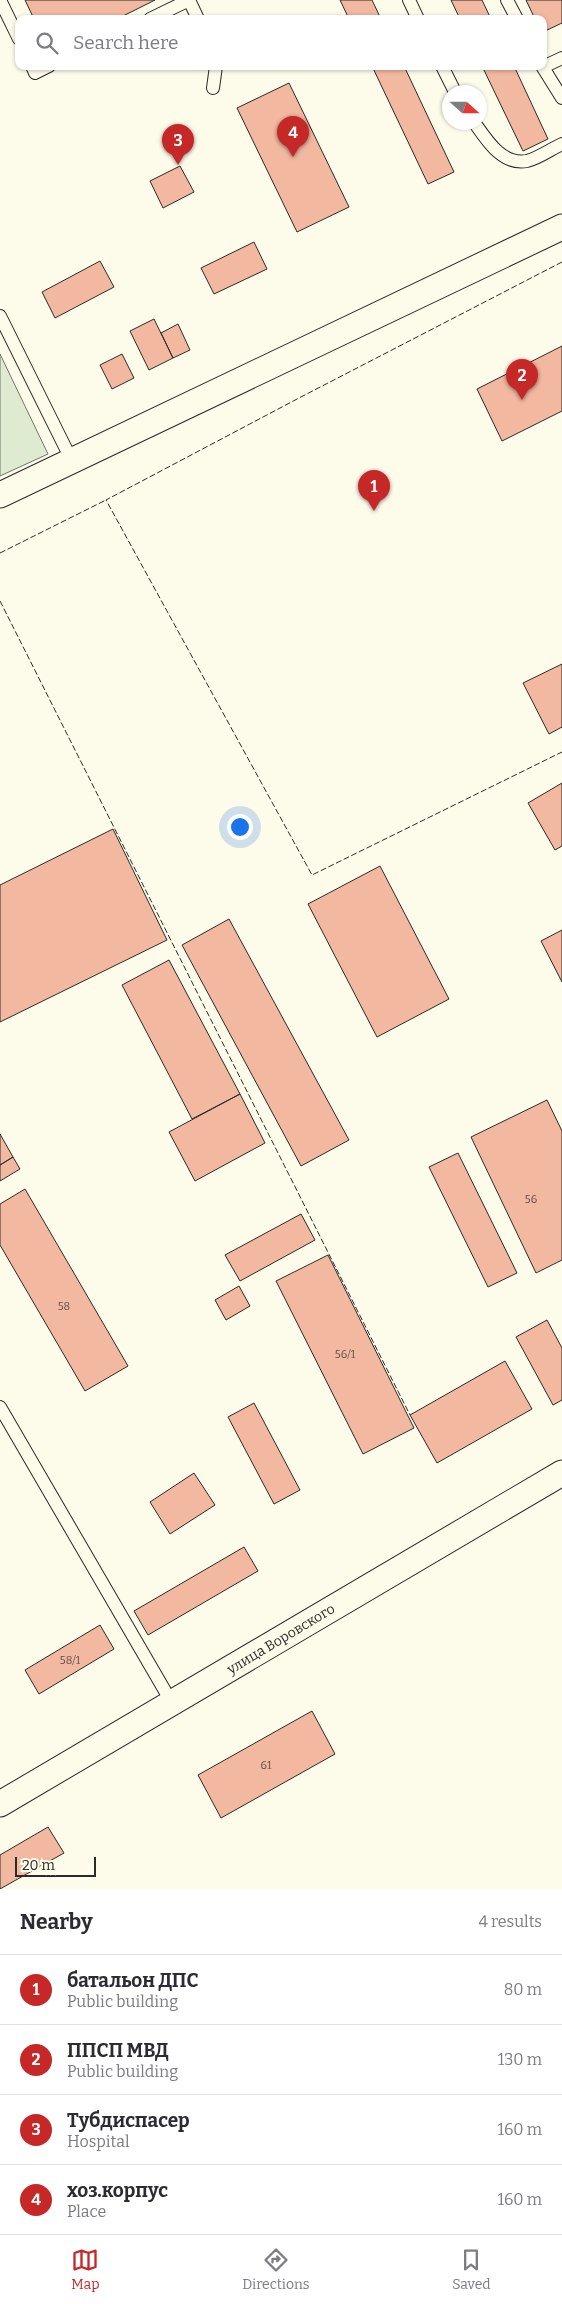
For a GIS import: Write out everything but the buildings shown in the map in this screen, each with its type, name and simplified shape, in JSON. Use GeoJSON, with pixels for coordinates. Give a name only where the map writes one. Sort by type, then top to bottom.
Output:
{"type":"FeatureCollection","features":[{"type":"Feature","properties":{"kind":"street"},"geometry":{"type":"LineString","coordinates":[[0,495],[562,227]]}},
{"type":"Feature","properties":{"kind":"street","name":"улица Воровского"},"geometry":{"type":"LineString","coordinates":[[0,1804],[562,1473]]}},
{"type":"Feature","properties":{"kind":"lane"},"geometry":{"type":"LineString","coordinates":[[0,0],[15,31]]}},
{"type":"Feature","properties":{"kind":"lane"},"geometry":{"type":"LineString","coordinates":[[158,15],[189,0],[196,15]]}},
{"type":"Feature","properties":{"kind":"lane"},"geometry":{"type":"LineString","coordinates":[[409,0],[416,15]]}},
{"type":"Feature","properties":{"kind":"lane"},"geometry":{"type":"LineString","coordinates":[[508,0],[515,15]]}},
{"type":"Feature","properties":{"kind":"lane"},"geometry":{"type":"LineString","coordinates":[[547,65],[562,58]]}},
{"type":"Feature","properties":{"kind":"lane"},"geometry":{"type":"LineString","coordinates":[[213,88],[215,70]]}},
{"type":"Feature","properties":{"kind":"lane"},"geometry":{"type":"LineString","coordinates":[[444,70],[452,85]]}},
{"type":"Feature","properties":{"kind":"lane"},"geometry":{"type":"LineString","coordinates":[[544,70],[562,98]]}},
{"type":"Feature","properties":{"kind":"lane"},"geometry":{"type":"LineString","coordinates":[[480,130],[491,146],[508,160],[527,161],[562,144]]}},
{"type":"Feature","properties":{"kind":"lane"},"geometry":{"type":"LineString","coordinates":[[0,316],[72,460]]}},
{"type":"Feature","properties":{"kind":"lane"},"geometry":{"type":"LineString","coordinates":[[0,1407],[172,1703]]}},
{"type":"Feature","properties":{"kind":"green space"},"geometry":{"type":"Polygon","coordinates":[[[0,354],[48,454],[0,476],[0,354]]]}},
{"type":"Feature","properties":{"kind":"fence"},"geometry":{"type":"LineString","coordinates":[[562,262],[106,500],[312,875],[562,752]]}},
{"type":"Feature","properties":{"kind":"fence"},"geometry":{"type":"LineString","coordinates":[[0,553],[106,500]]}},
{"type":"Feature","properties":{"kind":"fence"},"geometry":{"type":"LineString","coordinates":[[0,601],[410,1415]]}},
{"type":"Feature","properties":{"kind":"place","name":"хоз.корпус"},"geometry":{"type":"Point","coordinates":[293,157]}},
{"type":"Feature","properties":{"kind":"place","name":"Тубдиспасер"},"geometry":{"type":"Point","coordinates":[178,165]}},
{"type":"Feature","properties":{"kind":"place","name":"ППСП МВД"},"geometry":{"type":"Point","coordinates":[522,400]}},
{"type":"Feature","properties":{"kind":"place","name":"батальон ДПС"},"geometry":{"type":"Point","coordinates":[374,511]}}]}
